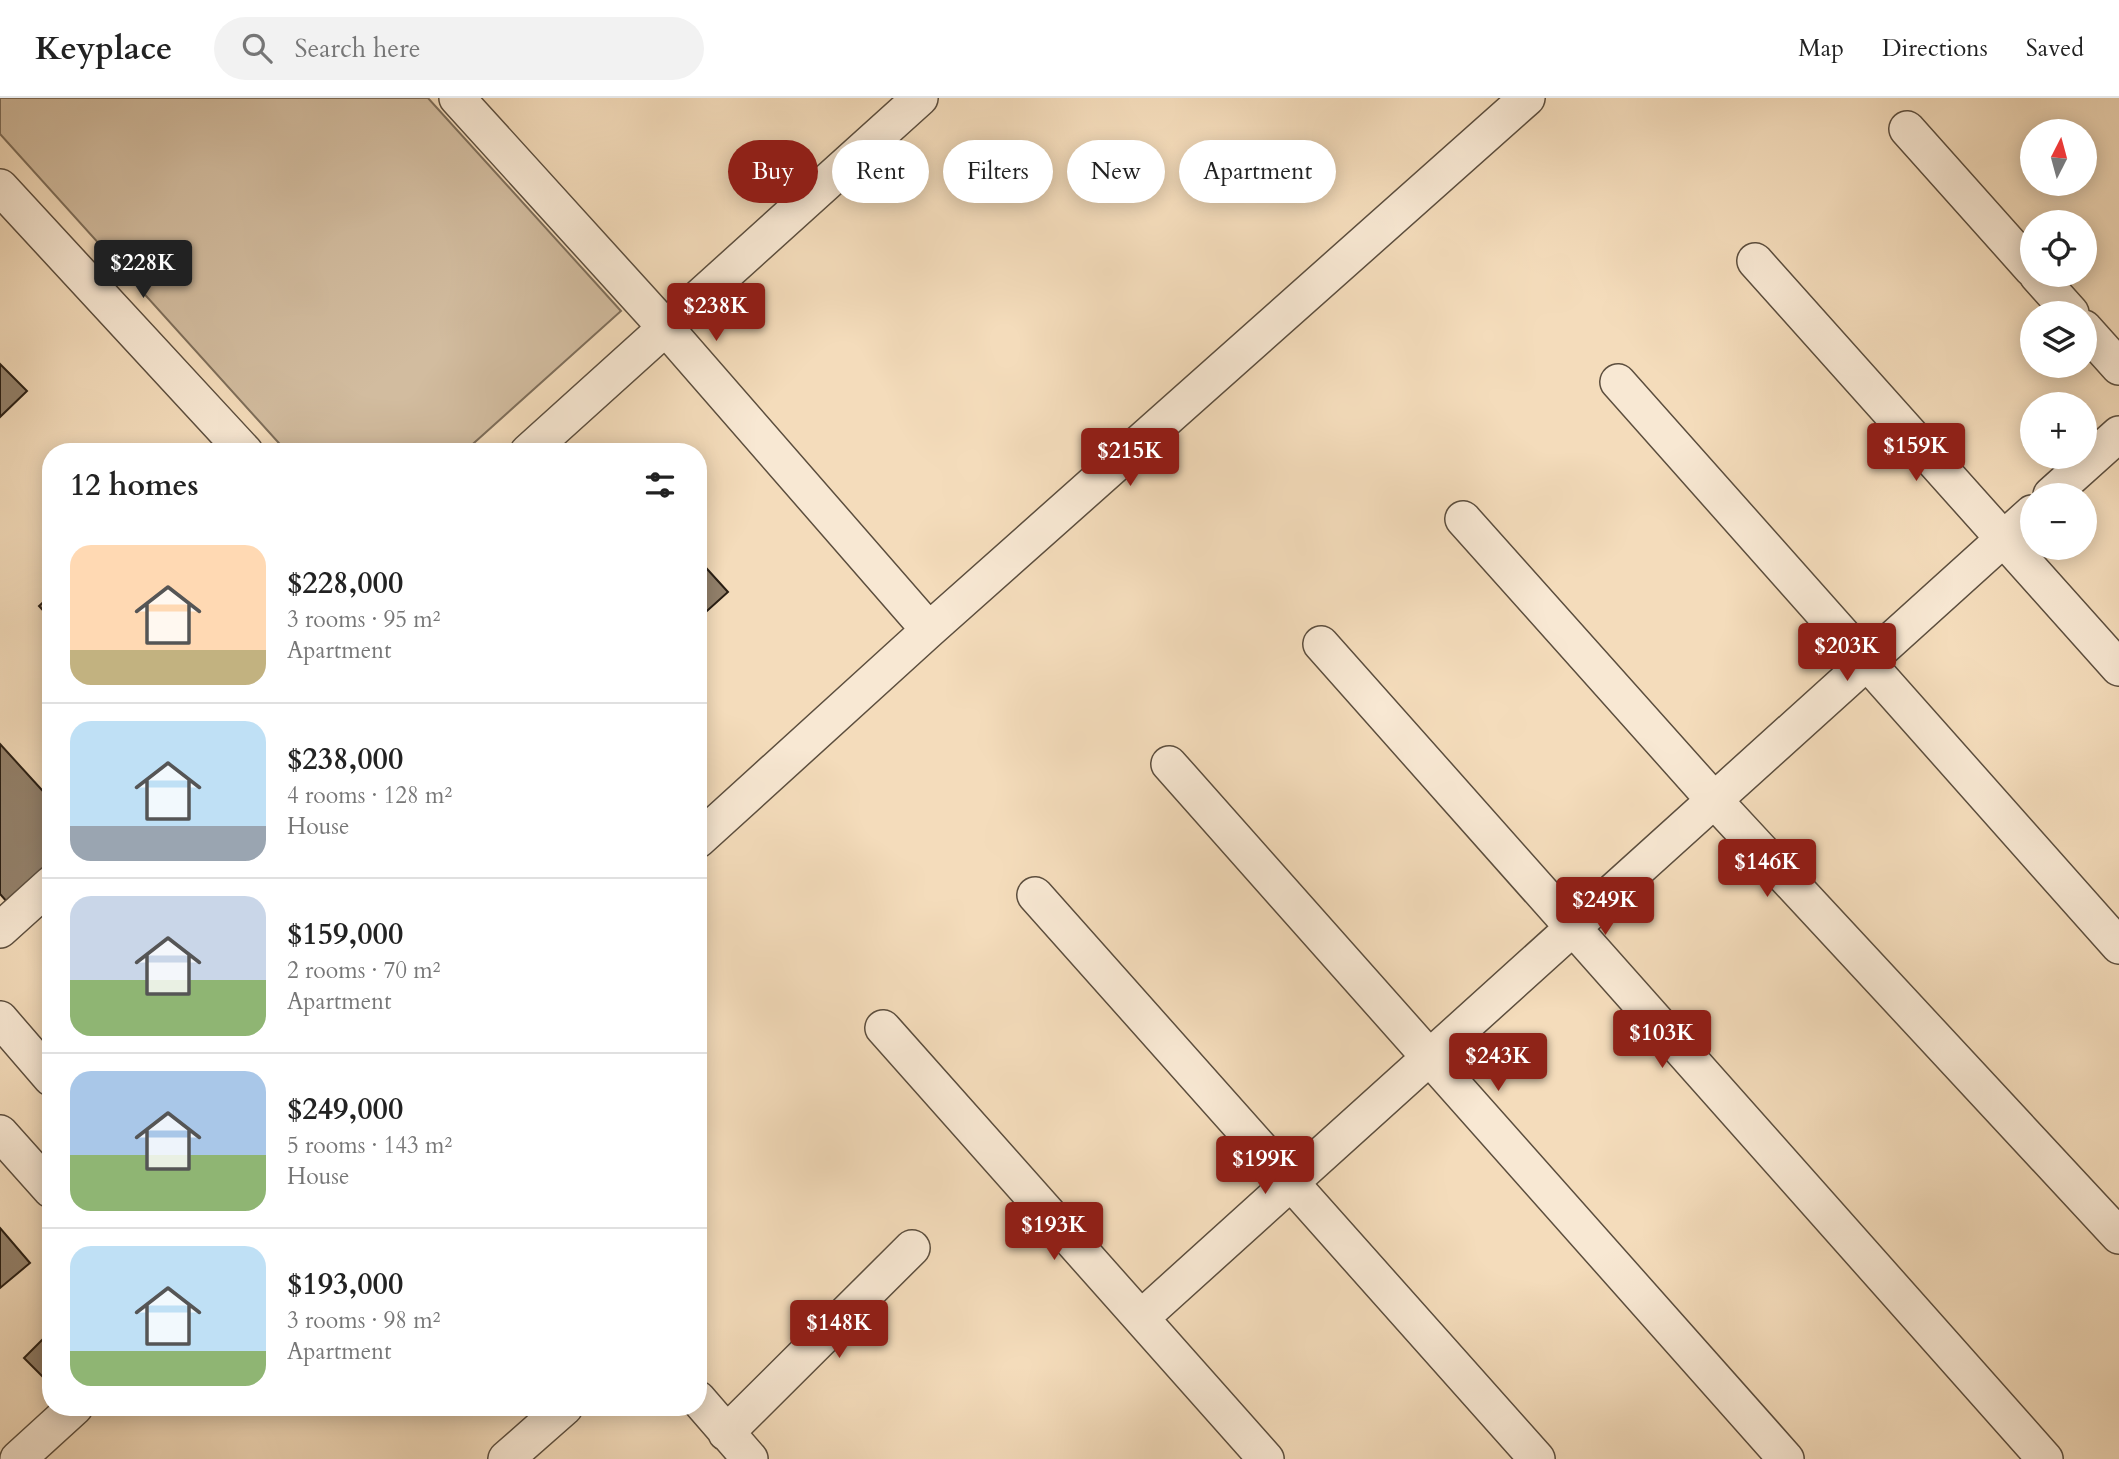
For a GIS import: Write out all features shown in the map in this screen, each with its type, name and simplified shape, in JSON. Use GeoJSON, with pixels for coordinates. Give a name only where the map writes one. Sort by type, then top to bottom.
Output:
{"type":"FeatureCollection","features":[{"type":"Feature","properties":{"kind":"street"},"geometry":{"type":"LineString","coordinates":[[457,98],[665,327],[929,630]]}},
{"type":"Feature","properties":{"kind":"street"},"geometry":{"type":"LineString","coordinates":[[538,443],[920,98]]}},
{"type":"Feature","properties":{"kind":"street"},"geometry":{"type":"LineString","coordinates":[[707,832],[929,630],[1527,98]]}},
{"type":"Feature","properties":{"kind":"street"},"geometry":{"type":"LineString","coordinates":[[1907,129],[2020,256]]}},
{"type":"Feature","properties":{"kind":"street"},"geometry":{"type":"LineString","coordinates":[[0,187],[236,443]]}},
{"type":"Feature","properties":{"kind":"street"},"geometry":{"type":"LineString","coordinates":[[1755,261],[2119,668]]}},
{"type":"Feature","properties":{"kind":"street"},"geometry":{"type":"LineString","coordinates":[[2048,287],[2060,301]]}},
{"type":"Feature","properties":{"kind":"street"},"geometry":{"type":"LineString","coordinates":[[2097,342],[2119,367]]}},
{"type":"Feature","properties":{"kind":"street"},"geometry":{"type":"LineString","coordinates":[[1618,382],[2119,946]]}},
{"type":"Feature","properties":{"kind":"street"},"geometry":{"type":"LineString","coordinates":[[2064,483],[2119,434]]}},
{"type":"Feature","properties":{"kind":"street"},"geometry":{"type":"LineString","coordinates":[[1463,519],[1714,800],[2119,1236]]}},
{"type":"Feature","properties":{"kind":"street"},"geometry":{"type":"LineString","coordinates":[[1141,1318],[2020,524]]}},
{"type":"Feature","properties":{"kind":"street"},"geometry":{"type":"LineString","coordinates":[[1321,644],[2045,1459]]}},
{"type":"Feature","properties":{"kind":"street"},"geometry":{"type":"LineString","coordinates":[[1169,764],[1786,1459]]}},
{"type":"Feature","properties":{"kind":"street"},"geometry":{"type":"LineString","coordinates":[[0,930],[42,892]]}},
{"type":"Feature","properties":{"kind":"street"},"geometry":{"type":"LineString","coordinates":[[1035,895],[1536,1459]]}},
{"type":"Feature","properties":{"kind":"street"},"geometry":{"type":"LineString","coordinates":[[0,1019],[42,1068]]}},
{"type":"Feature","properties":{"kind":"street"},"geometry":{"type":"LineString","coordinates":[[883,1028],[1266,1459]]}},
{"type":"Feature","properties":{"kind":"street"},"geometry":{"type":"LineString","coordinates":[[0,1133],[42,1180]]}},
{"type":"Feature","properties":{"kind":"street"},"geometry":{"type":"LineString","coordinates":[[726,1433],[912,1248]]}},
{"type":"Feature","properties":{"kind":"street"},"geometry":{"type":"LineString","coordinates":[[707,1410],[750,1459]]}},
{"type":"Feature","properties":{"kind":"street"},"geometry":{"type":"LineString","coordinates":[[18,1459],[65,1416]]}},
{"type":"Feature","properties":{"kind":"street"},"geometry":{"type":"LineString","coordinates":[[506,1459],[555,1416]]}},
{"type":"Feature","properties":{"kind":"shaded area"},"geometry":{"type":"Polygon","coordinates":[[[0,98],[428,98],[621,311],[474,443],[279,443],[0,134],[0,98]]]}},
{"type":"Feature","properties":{"kind":"building"},"geometry":{"type":"Polygon","coordinates":[[[0,364],[27,391],[0,417],[0,364]]]}},
{"type":"Feature","properties":{"kind":"building"},"geometry":{"type":"Polygon","coordinates":[[[707,569],[728,592],[707,611],[707,569]]]}},
{"type":"Feature","properties":{"kind":"building"},"geometry":{"type":"Polygon","coordinates":[[[0,744],[42,790],[42,889],[16,912],[0,894],[0,744]]]}},
{"type":"Feature","properties":{"kind":"building"},"geometry":{"type":"Polygon","coordinates":[[[0,1228],[30,1263],[0,1288],[0,1228]]]}},
{"type":"Feature","properties":{"kind":"building"},"geometry":{"type":"Polygon","coordinates":[[[42,1340],[42,1376],[24,1358],[42,1340]]]}}]}
